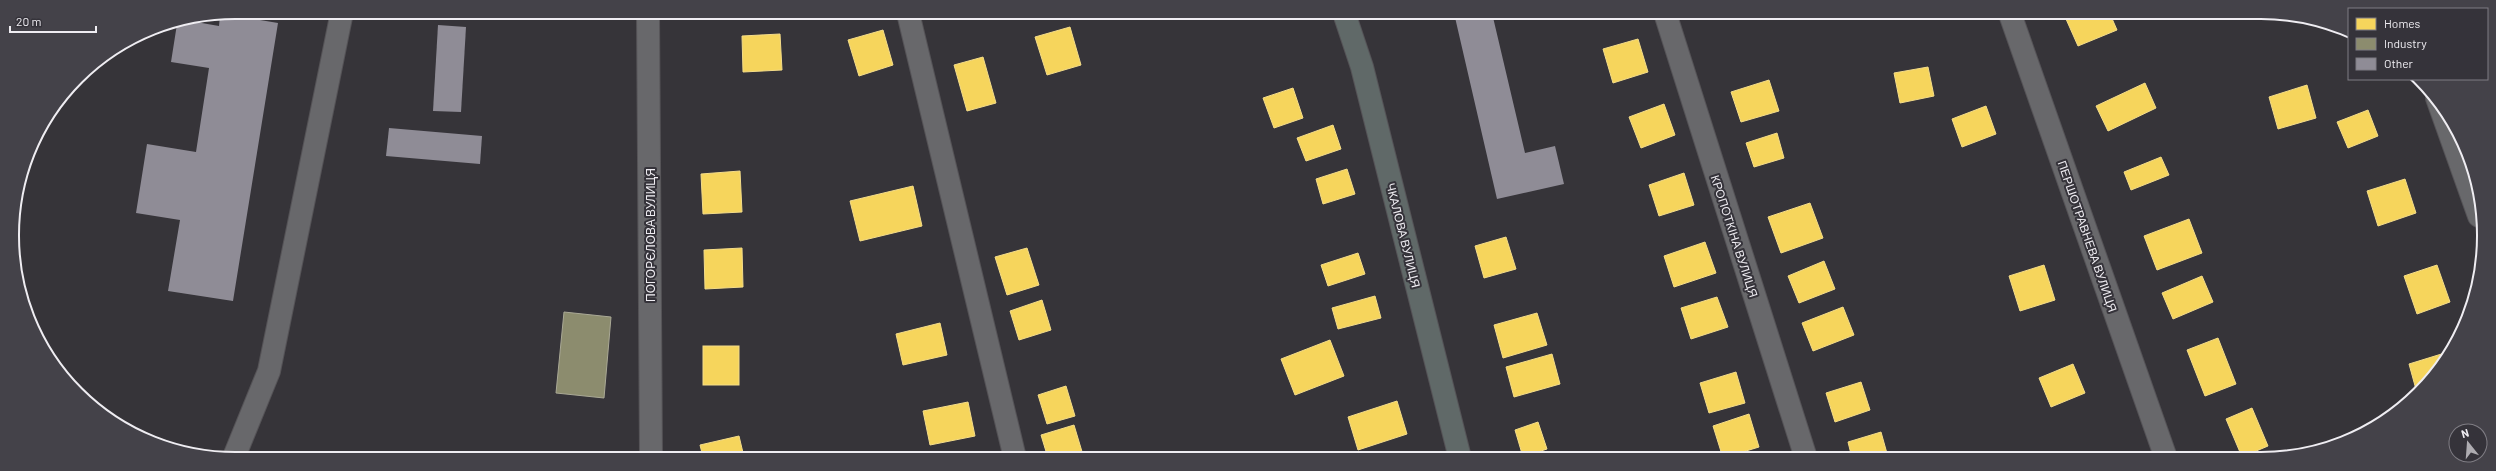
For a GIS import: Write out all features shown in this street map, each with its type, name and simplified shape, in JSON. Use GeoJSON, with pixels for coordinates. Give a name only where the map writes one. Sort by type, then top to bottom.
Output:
{"type":"FeatureCollection","features":[{"type":"Feature","properties":{"kind":"main road","name":"ЧКАЛОВА ВУЛИЦЯ"},"geometry":{"type":"LineString","coordinates":[[1346,19],[1362,67],[1458,452]]}},
{"type":"Feature","properties":{"kind":"street"},"geometry":{"type":"LineString","coordinates":[[236,452],[269,371],[341,19]]}},
{"type":"Feature","properties":{"kind":"street","name":"ПОГОРЄЛОВА ВУЛИЦЯ"},"geometry":{"type":"LineString","coordinates":[[648,19],[651,452]]}},
{"type":"Feature","properties":{"kind":"street"},"geometry":{"type":"LineString","coordinates":[[909,19],[1014,452]]}},
{"type":"Feature","properties":{"kind":"street","name":"КРОПОТКІНА ВУЛИЦЯ"},"geometry":{"type":"LineString","coordinates":[[1667,19],[1804,452]]}},
{"type":"Feature","properties":{"kind":"street","name":"ПЕРШОТРАВНЕВА ВУЛИЦЯ"},"geometry":{"type":"LineString","coordinates":[[2012,19],[2164,452]]}},
{"type":"Feature","properties":{"kind":"street"},"geometry":{"type":"LineString","coordinates":[[2446,124],[2474,203]]}},
{"type":"Feature","properties":{"kind":"building: Homes"},"geometry":{"type":"Polygon","coordinates":[[[2066,19],[2112,19],[2117,30],[2078,46],[2066,19]]]}},
{"type":"Feature","properties":{"kind":"building: Homes"},"geometry":{"type":"Polygon","coordinates":[[[1070,27],[1081,65],[1047,75],[1035,37],[1070,27]]]}},
{"type":"Feature","properties":{"kind":"building: Homes"},"geometry":{"type":"Polygon","coordinates":[[[883,30],[893,65],[859,76],[848,40],[883,30]]]}},
{"type":"Feature","properties":{"kind":"building: Homes"},"geometry":{"type":"Polygon","coordinates":[[[780,34],[782,70],[743,72],[742,36],[780,34]]]}},
{"type":"Feature","properties":{"kind":"building: Homes"},"geometry":{"type":"Polygon","coordinates":[[[1638,39],[1648,72],[1613,83],[1603,49],[1638,39]]]}},
{"type":"Feature","properties":{"kind":"building: Homes"},"geometry":{"type":"Polygon","coordinates":[[[983,57],[996,103],[967,111],[954,65],[983,57]]]}},
{"type":"Feature","properties":{"kind":"building: Homes"},"geometry":{"type":"Polygon","coordinates":[[[1928,67],[1934,96],[1900,103],[1894,73],[1928,67]]]}},
{"type":"Feature","properties":{"kind":"building: Homes"},"geometry":{"type":"Polygon","coordinates":[[[1769,80],[1779,111],[1741,122],[1731,92],[1769,80]]]}},
{"type":"Feature","properties":{"kind":"building: Homes"},"geometry":{"type":"Polygon","coordinates":[[[2145,83],[2156,108],[2108,131],[2096,106],[2145,83]]]}},
{"type":"Feature","properties":{"kind":"building: Homes"},"geometry":{"type":"Polygon","coordinates":[[[2307,85],[2316,118],[2278,129],[2269,97],[2307,85]]]}},
{"type":"Feature","properties":{"kind":"building: Homes"},"geometry":{"type":"Polygon","coordinates":[[[1293,88],[1303,118],[1274,128],[1263,98],[1293,88]]]}},
{"type":"Feature","properties":{"kind":"building: Homes"},"geometry":{"type":"Polygon","coordinates":[[[1664,104],[1675,135],[1641,148],[1629,117],[1664,104]]]}},
{"type":"Feature","properties":{"kind":"building: Homes"},"geometry":{"type":"Polygon","coordinates":[[[1986,106],[1996,134],[1962,147],[1952,119],[1986,106]]]}},
{"type":"Feature","properties":{"kind":"building: Homes"},"geometry":{"type":"Polygon","coordinates":[[[2368,110],[2378,136],[2348,148],[2337,122],[2368,110]]]}},
{"type":"Feature","properties":{"kind":"building: Homes"},"geometry":{"type":"Polygon","coordinates":[[[1333,125],[1341,149],[1306,161],[1297,138],[1333,125]]]}},
{"type":"Feature","properties":{"kind":"building: Homes"},"geometry":{"type":"Polygon","coordinates":[[[1777,133],[1784,158],[1754,167],[1746,143],[1777,133]]]}},
{"type":"Feature","properties":{"kind":"building: Homes"},"geometry":{"type":"Polygon","coordinates":[[[2161,157],[2169,175],[2131,190],[2124,172],[2161,157]]]}},
{"type":"Feature","properties":{"kind":"building: Homes"},"geometry":{"type":"Polygon","coordinates":[[[1347,169],[1355,194],[1323,204],[1316,179],[1347,169]]]}},
{"type":"Feature","properties":{"kind":"building: Homes"},"geometry":{"type":"Polygon","coordinates":[[[740,171],[742,212],[703,214],[701,174],[740,171]]]}},
{"type":"Feature","properties":{"kind":"building: Homes"},"geometry":{"type":"Polygon","coordinates":[[[1684,173],[1694,205],[1659,216],[1649,185],[1684,173]]]}},
{"type":"Feature","properties":{"kind":"building: Homes"},"geometry":{"type":"Polygon","coordinates":[[[2405,179],[2416,213],[2378,226],[2367,191],[2405,179]]]}},
{"type":"Feature","properties":{"kind":"building: Homes"},"geometry":{"type":"Polygon","coordinates":[[[913,186],[922,226],[860,241],[850,201],[913,186]]]}},
{"type":"Feature","properties":{"kind":"building: Homes"},"geometry":{"type":"Polygon","coordinates":[[[1810,203],[1823,238],[1781,253],[1768,217],[1810,203]]]}},
{"type":"Feature","properties":{"kind":"building: Homes"},"geometry":{"type":"Polygon","coordinates":[[[2189,219],[2202,253],[2157,270],[2144,236],[2189,219]]]}},
{"type":"Feature","properties":{"kind":"building: Homes"},"geometry":{"type":"Polygon","coordinates":[[[1506,237],[1516,269],[1484,278],[1475,246],[1506,237]]]}},
{"type":"Feature","properties":{"kind":"building: Homes"},"geometry":{"type":"Polygon","coordinates":[[[1705,242],[1716,273],[1674,287],[1664,256],[1705,242]]]}},
{"type":"Feature","properties":{"kind":"building: Homes"},"geometry":{"type":"Polygon","coordinates":[[[742,248],[743,287],[705,289],[704,250],[742,248]]]}},
{"type":"Feature","properties":{"kind":"building: Homes"},"geometry":{"type":"Polygon","coordinates":[[[1027,248],[1039,285],[1007,295],[995,257],[1027,248]]]}},
{"type":"Feature","properties":{"kind":"building: Homes"},"geometry":{"type":"Polygon","coordinates":[[[1358,253],[1365,274],[1328,286],[1321,265],[1358,253]]]}},
{"type":"Feature","properties":{"kind":"building: Homes"},"geometry":{"type":"Polygon","coordinates":[[[1824,261],[1835,289],[1799,303],[1788,276],[1824,261]]]}},
{"type":"Feature","properties":{"kind":"building: Homes"},"geometry":{"type":"Polygon","coordinates":[[[2044,265],[2055,300],[2020,311],[2009,276],[2044,265]]]}},
{"type":"Feature","properties":{"kind":"building: Homes"},"geometry":{"type":"Polygon","coordinates":[[[2437,265],[2450,302],[2417,314],[2404,276],[2437,265]]]}},
{"type":"Feature","properties":{"kind":"building: Homes"},"geometry":{"type":"Polygon","coordinates":[[[2202,276],[2213,302],[2173,319],[2162,293],[2202,276]]]}},
{"type":"Feature","properties":{"kind":"building: Homes"},"geometry":{"type":"Polygon","coordinates":[[[1375,296],[1381,318],[1338,329],[1332,308],[1375,296]]]}},
{"type":"Feature","properties":{"kind":"building: Homes"},"geometry":{"type":"Polygon","coordinates":[[[1717,297],[1728,327],[1691,339],[1681,308],[1717,297]]]}},
{"type":"Feature","properties":{"kind":"building: Homes"},"geometry":{"type":"Polygon","coordinates":[[[1042,300],[1051,330],[1019,340],[1010,311],[1042,300]]]}},
{"type":"Feature","properties":{"kind":"building: Homes"},"geometry":{"type":"Polygon","coordinates":[[[1843,307],[1854,335],[1813,351],[1802,323],[1843,307]]]}},
{"type":"Feature","properties":{"kind":"building: Homes"},"geometry":{"type":"Polygon","coordinates":[[[1537,313],[1547,345],[1503,358],[1494,325],[1537,313]]]}},
{"type":"Feature","properties":{"kind":"building: Homes"},"geometry":{"type":"Polygon","coordinates":[[[940,323],[947,355],[903,365],[896,334],[940,323]]]}},
{"type":"Feature","properties":{"kind":"building: Homes"},"geometry":{"type":"Polygon","coordinates":[[[2218,338],[2236,384],[2205,396],[2187,350],[2218,338]]]}},
{"type":"Feature","properties":{"kind":"building: Homes"},"geometry":{"type":"Polygon","coordinates":[[[1330,340],[1344,376],[1295,395],[1281,359],[1330,340]]]}},
{"type":"Feature","properties":{"kind":"building: Homes"},"geometry":{"type":"Polygon","coordinates":[[[703,346],[739,346],[739,385],[703,385],[703,346]]]}},
{"type":"Feature","properties":{"kind":"building: Homes"},"geometry":{"type":"Polygon","coordinates":[[[1552,354],[1560,384],[1514,397],[1506,367],[1552,354]]]}},
{"type":"Feature","properties":{"kind":"building: Homes"},"geometry":{"type":"Polygon","coordinates":[[[2442,354],[2415,387],[2409,364],[2442,354]]]}},
{"type":"Feature","properties":{"kind":"building: Homes"},"geometry":{"type":"Polygon","coordinates":[[[2073,364],[2085,393],[2051,407],[2039,378],[2073,364]]]}},
{"type":"Feature","properties":{"kind":"building: Homes"},"geometry":{"type":"Polygon","coordinates":[[[1736,372],[1745,403],[1709,413],[1700,383],[1736,372]]]}},
{"type":"Feature","properties":{"kind":"building: Homes"},"geometry":{"type":"Polygon","coordinates":[[[1861,382],[1870,410],[1835,422],[1826,393],[1861,382]]]}},
{"type":"Feature","properties":{"kind":"building: Homes"},"geometry":{"type":"Polygon","coordinates":[[[1066,386],[1075,416],[1047,424],[1038,395],[1066,386]]]}},
{"type":"Feature","properties":{"kind":"building: Homes"},"geometry":{"type":"Polygon","coordinates":[[[1397,401],[1407,434],[1358,450],[1348,417],[1397,401]]]}},
{"type":"Feature","properties":{"kind":"building: Homes"},"geometry":{"type":"Polygon","coordinates":[[[968,402],[975,436],[930,445],[923,411],[968,402]]]}},
{"type":"Feature","properties":{"kind":"building: Homes"},"geometry":{"type":"Polygon","coordinates":[[[2252,408],[2268,446],[2254,452],[2240,452],[2226,419],[2252,408]]]}},
{"type":"Feature","properties":{"kind":"building: Homes"},"geometry":{"type":"Polygon","coordinates":[[[1749,414],[1759,447],[1743,452],[1721,452],[1713,426],[1749,414]]]}},
{"type":"Feature","properties":{"kind":"building: Homes"},"geometry":{"type":"Polygon","coordinates":[[[1538,422],[1547,449],[1538,452],[1522,452],[1515,430],[1538,422]]]}},
{"type":"Feature","properties":{"kind":"building: Homes"},"geometry":{"type":"Polygon","coordinates":[[[1074,425],[1082,452],[1046,452],[1041,435],[1074,425]]]}},
{"type":"Feature","properties":{"kind":"building: Homes"},"geometry":{"type":"Polygon","coordinates":[[[1881,432],[1887,452],[1850,452],[1848,442],[1881,432]]]}},
{"type":"Feature","properties":{"kind":"building: Homes"},"geometry":{"type":"Polygon","coordinates":[[[739,436],[743,452],[702,452],[700,445],[739,436]]]}},
{"type":"Feature","properties":{"kind":"building: Industry"},"geometry":{"type":"Polygon","coordinates":[[[564,312],[611,317],[604,398],[556,393],[564,312]]]}},
{"type":"Feature","properties":{"kind":"building: Other"},"geometry":{"type":"Polygon","coordinates":[[[220,19],[221,19],[254,19],[278,23],[233,301],[168,291],[180,220],[136,213],[147,144],[196,152],[209,68],[171,62],[177,27],[198,22],[219,26],[220,19]]]}},
{"type":"Feature","properties":{"kind":"building: Other"},"geometry":{"type":"Polygon","coordinates":[[[1455,19],[1493,19],[1525,153],[1555,146],[1564,184],[1497,199],[1455,19]]]}},
{"type":"Feature","properties":{"kind":"building: Other"},"geometry":{"type":"Polygon","coordinates":[[[438,25],[466,27],[461,112],[433,111],[438,25]]]}},
{"type":"Feature","properties":{"kind":"building: Other"},"geometry":{"type":"Polygon","coordinates":[[[389,128],[482,136],[480,164],[386,156],[389,128]]]}}]}
